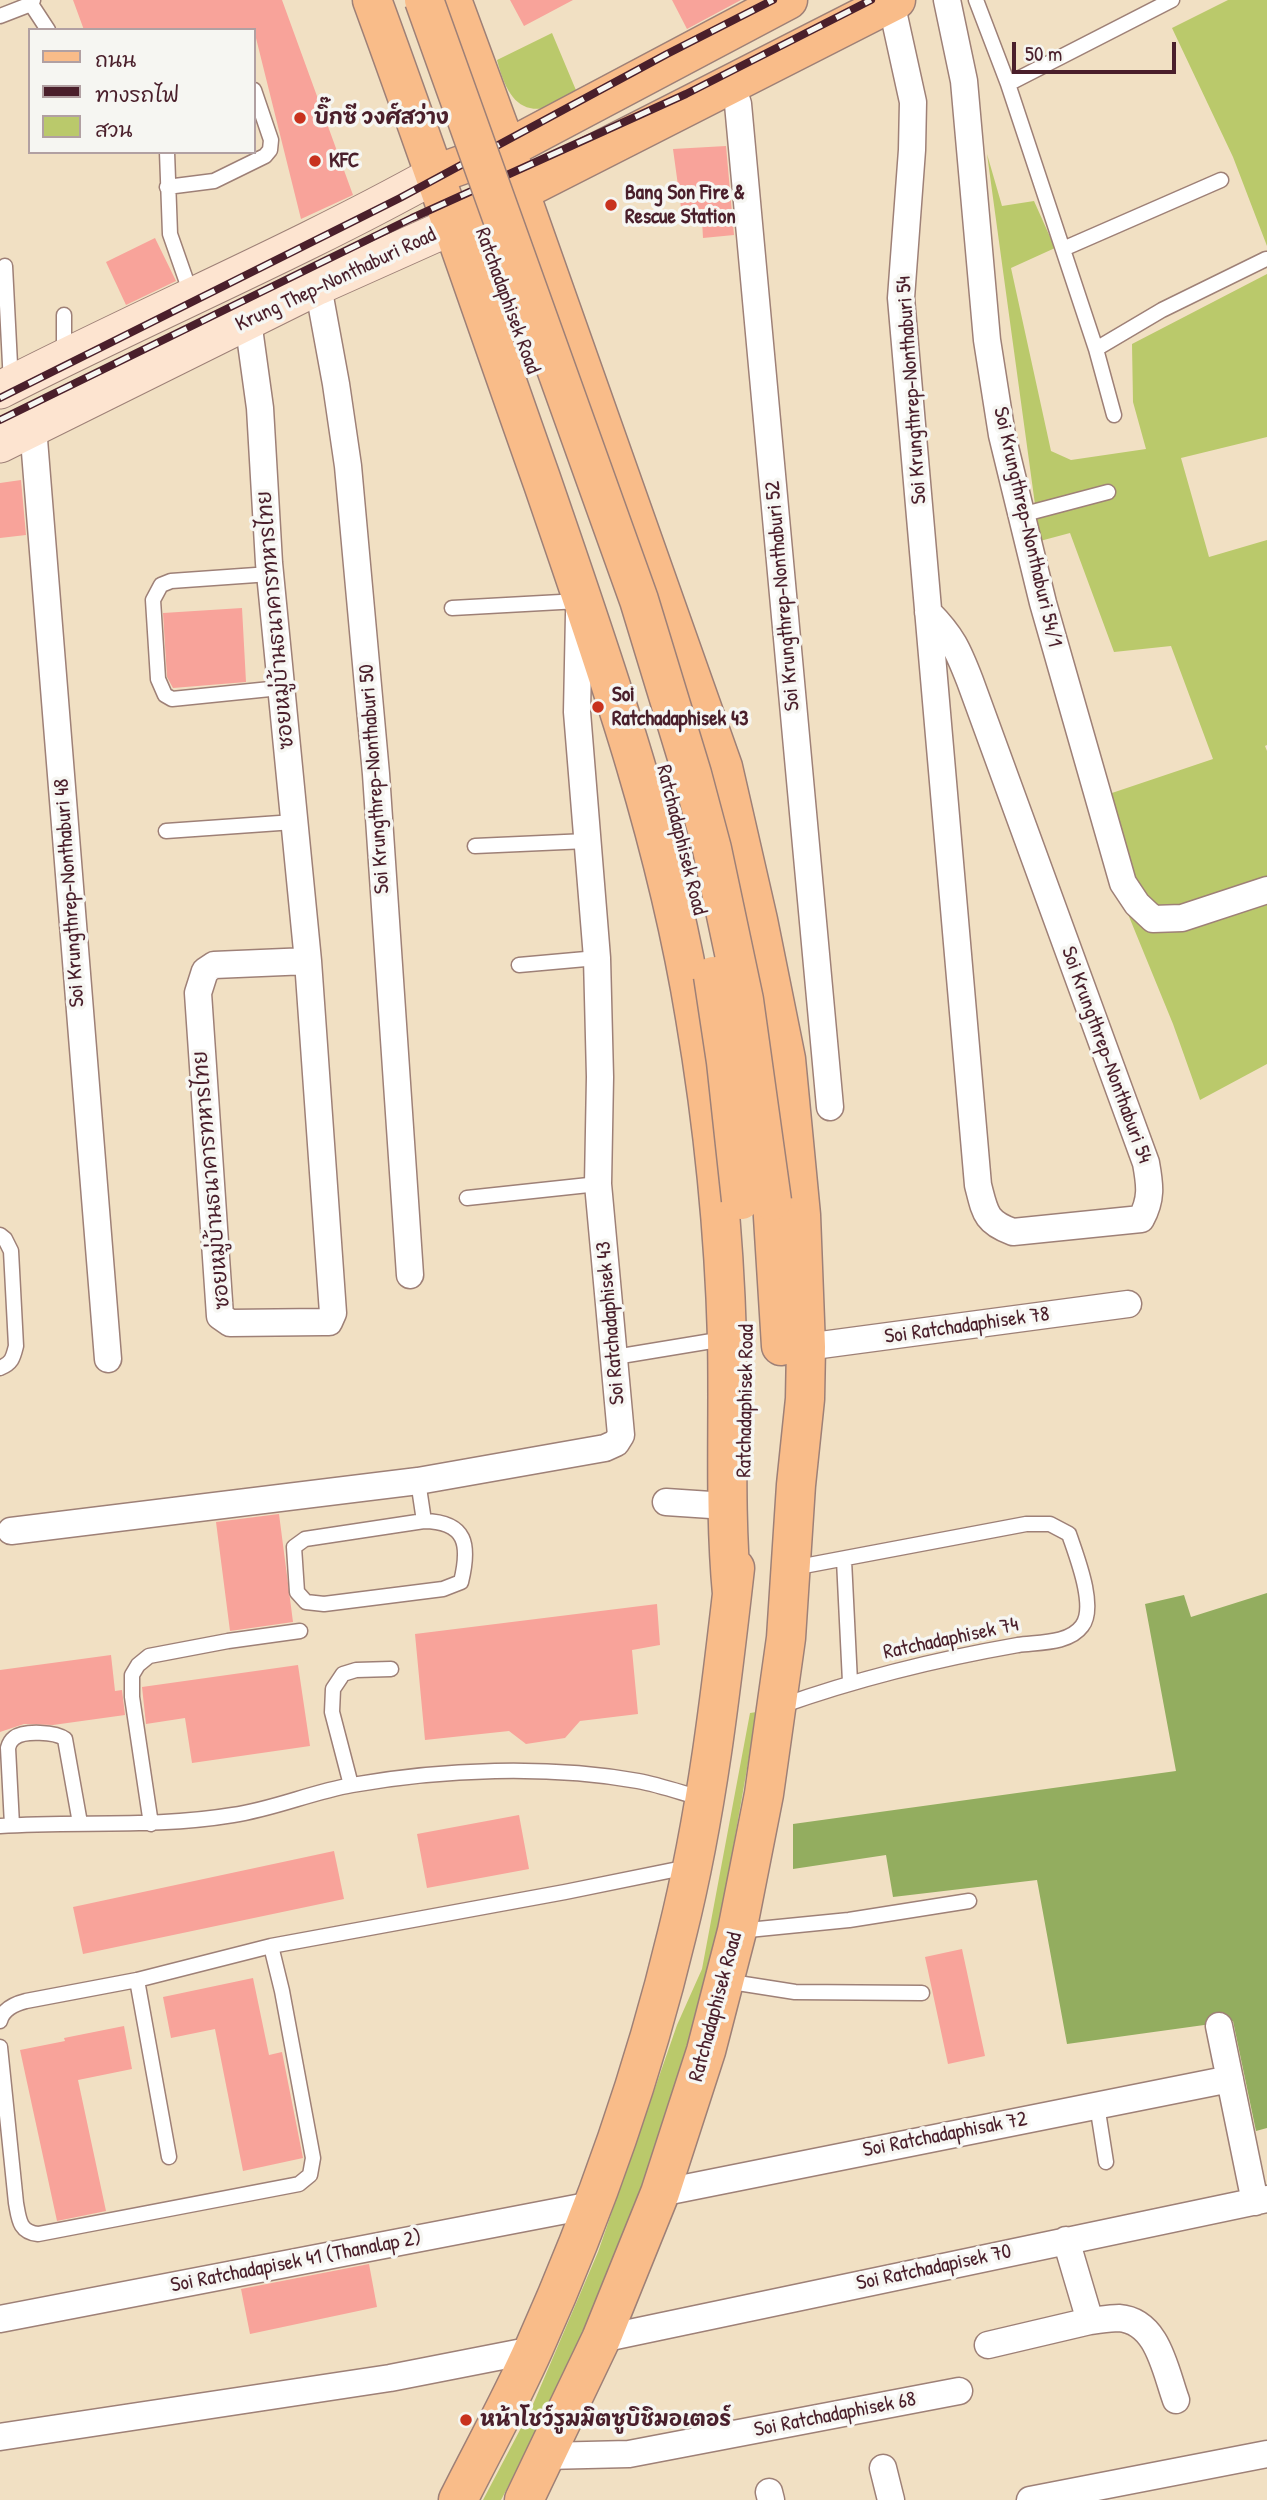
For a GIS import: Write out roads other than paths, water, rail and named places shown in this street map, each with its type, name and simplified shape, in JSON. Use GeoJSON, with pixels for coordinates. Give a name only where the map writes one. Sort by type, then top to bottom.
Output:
{"type":"FeatureCollection","features":[{"type":"Feature","properties":{"kind":"main road","name":"Ratchadaphisek Road"},"geometry":{"type":"LineString","coordinates":[[372,0],[436,174],[629,740],[651,816],[684,954],[706,1088],[721,1212],[727,1339],[726,1507],[732,1594]]}},
{"type":"Feature","properties":{"kind":"main road","name":"Ratchadaphisek Road"},"geometry":{"type":"LineString","coordinates":[[397,0],[601,561],[657,742],[685,848],[713,976],[726,1062],[757,1200],[749,1338],[745,1483],[718,1717],[693,1866],[659,2004],[635,2084],[592,2205],[533,2350],[454,2499]]}},
{"type":"Feature","properties":{"kind":"main road","name":"Ratchadaphisek Road"},"geometry":{"type":"LineString","coordinates":[[424,0],[639,600],[712,849],[744,1000],[757,1200],[796,1485]]}},
{"type":"Feature","properties":{"kind":"main road","name":"Ratchadaphisek Road"},"geometry":{"type":"LineString","coordinates":[[452,0],[508,149],[520,192],[723,767],[781,1034],[795,1140],[806,1347],[805,1399],[796,1485],[786,1638],[764,1794],[737,1931],[706,2051],[660,2193],[601,2339],[545,2456],[532,2499]]}},
{"type":"Feature","properties":{"kind":"main road"},"geometry":{"type":"LineString","coordinates":[[6,387],[192,298],[436,174],[508,149],[788,0]]}},
{"type":"Feature","properties":{"kind":"main road","name":"Krung Thep-Nonthaburi Road"},"geometry":{"type":"LineString","coordinates":[[0,444],[318,286],[452,226],[894,1]]}},
{"type":"Feature","properties":{"kind":"main road"},"geometry":{"type":"LineString","coordinates":[[581,600],[587,566],[593,555],[604,546],[619,542],[632,547],[642,556],[657,579]]}},
{"type":"Feature","properties":{"kind":"street","name":"Soi Krungthrep-Nonthaburi 54/1"},"geometry":{"type":"LineString","coordinates":[[947,0],[964,81],[987,340],[1002,435],[1043,603],[1123,883],[1137,904],[1153,919],[1182,918],[1267,890]]}},
{"type":"Feature","properties":{"kind":"street","name":"Soi Krungthrep-Nonthaburi 54"},"geometry":{"type":"LineString","coordinates":[[894,1],[913,102],[901,298],[928,612],[978,1185],[985,1210],[996,1226],[1013,1232],[1141,1219],[1149,1205],[1151,1188],[1146,1163],[970,681],[947,631],[928,612]]}},
{"type":"Feature","properties":{"kind":"street","name":"Soi Krungthrep-Nonthaburi 52"},"geometry":{"type":"LineString","coordinates":[[732,85],[739,118],[830,1107]]}},
{"type":"Feature","properties":{"kind":"street","name":"Soi Krungthrep-Nonthaburi 50"},"geometry":{"type":"LineString","coordinates":[[318,286],[348,466],[376,774],[410,1275]]}},
{"type":"Feature","properties":{"kind":"street","name":"ซอยหมู่บ้านธนาคารทหารไทย"},"geometry":{"type":"LineString","coordinates":[[248,321],[260,408],[279,688],[308,961],[333,1313],[328,1322],[230,1323],[220,1316],[198,993],[205,971],[214,965],[308,961]]}},
{"type":"Feature","properties":{"kind":"street","name":"Soi Krungthrep-Nonthaburi 48"},"geometry":{"type":"LineString","coordinates":[[33,427],[108,1359]]}},
{"type":"Feature","properties":{"kind":"street","name":"Soi Ratchadaphisek 43"},"geometry":{"type":"LineString","coordinates":[[11,1531],[418,1480],[605,1448],[616,1443],[621,1435],[598,1184],[600,1077],[597,958],[577,712],[581,600]]}},
{"type":"Feature","properties":{"kind":"street","name":"Soi Ratchadaphisek 78"},"geometry":{"type":"LineString","coordinates":[[806,1347],[1128,1304]]}},
{"type":"Feature","properties":{"kind":"street"},"geometry":{"type":"LineString","coordinates":[[666,1502],[726,1507]]}},
{"type":"Feature","properties":{"kind":"street"},"geometry":{"type":"LineString","coordinates":[[1219,2026],[1261,2200]]}},
{"type":"Feature","properties":{"kind":"street","name":"Soi Ratchadaphisak 72"},"geometry":{"type":"LineString","coordinates":[[660,2193],[1230,2078]]}},
{"type":"Feature","properties":{"kind":"street","name":"Soi Ratchadapisek 70"},"geometry":{"type":"LineString","coordinates":[[601,2339],[1261,2200]]}},
{"type":"Feature","properties":{"kind":"street","name":"Soi Ratchadapisek 41 (Thanalap 2)"},"geometry":{"type":"LineString","coordinates":[[0,2319],[592,2205]]}},
{"type":"Feature","properties":{"kind":"street"},"geometry":{"type":"LineString","coordinates":[[1066,2240],[1090,2321]]}},
{"type":"Feature","properties":{"kind":"street"},"geometry":{"type":"LineString","coordinates":[[988,2345],[1090,2321],[1118,2318],[1135,2322],[1152,2335],[1176,2400]]}},
{"type":"Feature","properties":{"kind":"street"},"geometry":{"type":"LineString","coordinates":[[0,2437],[390,2378],[533,2350]]}},
{"type":"Feature","properties":{"kind":"street","name":"Soi Ratchadaphisek 68"},"geometry":{"type":"LineString","coordinates":[[545,2456],[629,2454],[958,2391]]}},
{"type":"Feature","properties":{"kind":"street"},"geometry":{"type":"LineString","coordinates":[[1030,2500],[1267,2454]]}},
{"type":"Feature","properties":{"kind":"street"},"geometry":{"type":"LineString","coordinates":[[883,2468],[891,2500]]}},
{"type":"Feature","properties":{"kind":"lane"},"geometry":{"type":"LineString","coordinates":[[976,0],[1009,84],[1096,349],[1114,415]]}},
{"type":"Feature","properties":{"kind":"lane"},"geometry":{"type":"LineString","coordinates":[[1009,84],[1172,0]]}},
{"type":"Feature","properties":{"kind":"lane"},"geometry":{"type":"LineString","coordinates":[[0,16],[32,2],[47,28]]}},
{"type":"Feature","properties":{"kind":"lane"},"geometry":{"type":"LineString","coordinates":[[167,187],[214,181],[265,156],[270,150],[271,140],[256,96]]}},
{"type":"Feature","properties":{"kind":"lane"},"geometry":{"type":"LineString","coordinates":[[167,154],[170,234],[192,298]]}},
{"type":"Feature","properties":{"kind":"lane"},"geometry":{"type":"LineString","coordinates":[[1063,249],[1221,180]]}},
{"type":"Feature","properties":{"kind":"lane"},"geometry":{"type":"LineString","coordinates":[[1096,349],[1162,310],[1266,259]]}},
{"type":"Feature","properties":{"kind":"lane"},"geometry":{"type":"LineString","coordinates":[[5,267],[6,387]]}},
{"type":"Feature","properties":{"kind":"lane"},"geometry":{"type":"LineString","coordinates":[[64,315],[64,359]]}},
{"type":"Feature","properties":{"kind":"lane"},"geometry":{"type":"LineString","coordinates":[[1021,515],[1108,492]]}},
{"type":"Feature","properties":{"kind":"lane"},"geometry":{"type":"LineString","coordinates":[[270,574],[171,581],[161,585],[153,600],[158,680],[165,695],[173,699],[279,688]]}},
{"type":"Feature","properties":{"kind":"lane"},"geometry":{"type":"LineString","coordinates":[[452,608],[581,600]]}},
{"type":"Feature","properties":{"kind":"lane"},"geometry":{"type":"LineString","coordinates":[[166,831],[294,822]]}},
{"type":"Feature","properties":{"kind":"lane"},"geometry":{"type":"LineString","coordinates":[[475,846],[587,841]]}},
{"type":"Feature","properties":{"kind":"lane"},"geometry":{"type":"LineString","coordinates":[[519,965],[597,958]]}},
{"type":"Feature","properties":{"kind":"lane"},"geometry":{"type":"LineString","coordinates":[[467,1198],[598,1184]]}},
{"type":"Feature","properties":{"kind":"lane"},"geometry":{"type":"LineString","coordinates":[[0,1236],[5,1239],[11,1251],[16,1346],[9,1364],[0,1368]]}},
{"type":"Feature","properties":{"kind":"lane"},"geometry":{"type":"LineString","coordinates":[[615,1356],[727,1339]]}},
{"type":"Feature","properties":{"kind":"lane"},"geometry":{"type":"LineString","coordinates":[[418,1480],[424,1521]]}},
{"type":"Feature","properties":{"kind":"lane"},"geometry":{"type":"LineString","coordinates":[[424,1521],[444,1521],[461,1535],[466,1559],[461,1582],[443,1589],[324,1604],[306,1602],[297,1591],[294,1547],[305,1539],[424,1521]]}},
{"type":"Feature","properties":{"kind":"lane","name":"Ratchadaphisek 74"},"geometry":{"type":"LineString","coordinates":[[777,1708],[850,1682],[1070,1637],[1084,1625],[1087,1609],[1083,1576],[1069,1534],[1050,1524],[1026,1524],[844,1560]]}},
{"type":"Feature","properties":{"kind":"lane"},"geometry":{"type":"LineString","coordinates":[[791,1568],[844,1560],[850,1682]]}},
{"type":"Feature","properties":{"kind":"lane"},"geometry":{"type":"LineString","coordinates":[[151,1824],[132,1697],[132,1675],[138,1665],[149,1656],[300,1631]]}},
{"type":"Feature","properties":{"kind":"lane"},"geometry":{"type":"LineString","coordinates":[[351,1785],[332,1712],[333,1689],[343,1674],[356,1670],[391,1669]]}},
{"type":"Feature","properties":{"kind":"lane"},"geometry":{"type":"LineString","coordinates":[[79,1824],[65,1739],[49,1732],[16,1736],[8,1748],[6,1825],[151,1824],[237,1815],[351,1785],[460,1772],[597,1775],[640,1782],[705,1799]]}},
{"type":"Feature","properties":{"kind":"lane"},"geometry":{"type":"LineString","coordinates":[[0,2021],[8,2009],[20,2002],[137,1979],[271,1946],[693,1866]]}},
{"type":"Feature","properties":{"kind":"lane"},"geometry":{"type":"LineString","coordinates":[[737,1931],[849,1920],[969,1901]]}},
{"type":"Feature","properties":{"kind":"lane"},"geometry":{"type":"LineString","coordinates":[[0,2047],[16,2203],[22,2228],[28,2232],[38,2234],[302,2183],[312,2170],[313,2158],[271,1946]]}},
{"type":"Feature","properties":{"kind":"lane"},"geometry":{"type":"LineString","coordinates":[[137,1979],[169,2157]]}},
{"type":"Feature","properties":{"kind":"lane"},"geometry":{"type":"LineString","coordinates":[[724,1981],[795,1992],[922,1993]]}},
{"type":"Feature","properties":{"kind":"lane"},"geometry":{"type":"LineString","coordinates":[[1097,2105],[1106,2162]]}},
{"type":"Feature","properties":{"kind":"railway"},"geometry":{"type":"LineString","coordinates":[[0,398],[400,198],[773,0]]}},
{"type":"Feature","properties":{"kind":"railway"},"geometry":{"type":"LineString","coordinates":[[0,420],[412,218],[686,94],[871,0]]}},
{"type":"Feature","properties":{"kind":"place","name":"บิ๊กซี วงศ์สว่าง"},"geometry":{"type":"Point","coordinates":[300,118]}},
{"type":"Feature","properties":{"kind":"place","name":"KFC"},"geometry":{"type":"Point","coordinates":[315,161]}},
{"type":"Feature","properties":{"kind":"place","name":"Bang Son Fire & Rescue Station"},"geometry":{"type":"Point","coordinates":[611,205]}},
{"type":"Feature","properties":{"kind":"place","name":"Soi Ratchadaphisek 43"},"geometry":{"type":"Point","coordinates":[598,707]}},
{"type":"Feature","properties":{"kind":"place","name":"หน้าโชว์รูมมิตซูบิชิมอเตอร์"},"geometry":{"type":"Point","coordinates":[466,2420]}}]}
